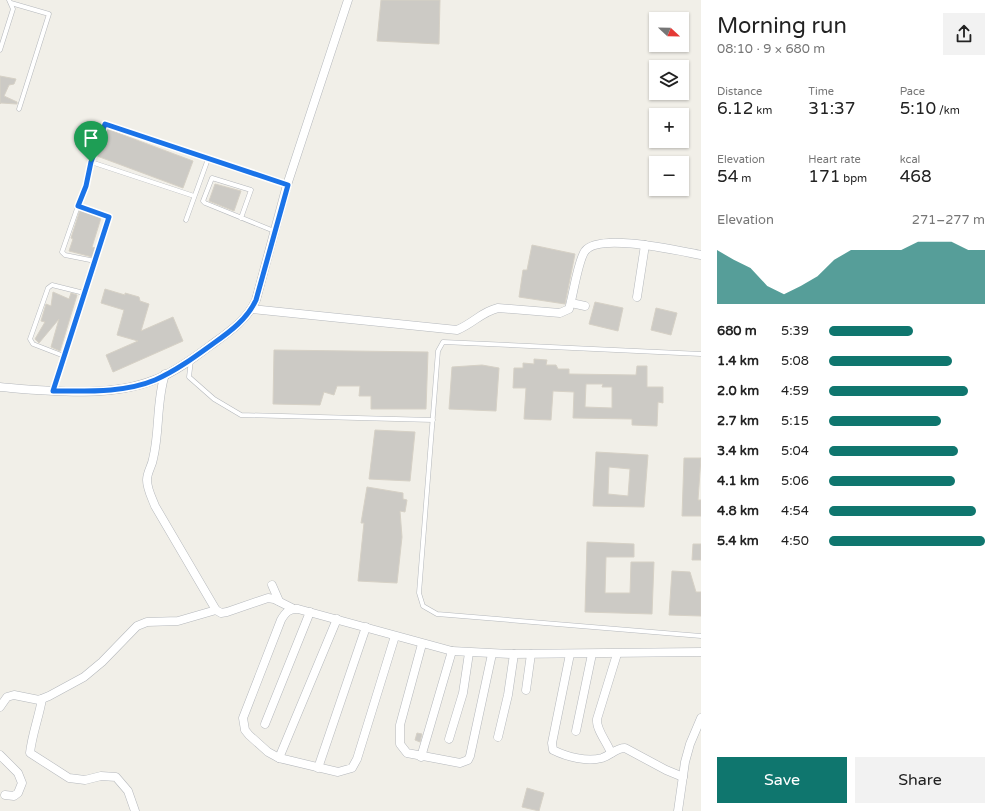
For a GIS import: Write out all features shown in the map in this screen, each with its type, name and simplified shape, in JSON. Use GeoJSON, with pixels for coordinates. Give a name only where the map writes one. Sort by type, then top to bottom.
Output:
{"type":"FeatureCollection","features":[{"type":"Feature","properties":{"kind":"street"},"geometry":{"type":"LineString","coordinates":[[0,386],[53,391],[103,391],[154,380],[191,360],[229,332],[252,309],[256,300],[274,231],[311,108],[348,0]]}},
{"type":"Feature","properties":{"kind":"street"},"geometry":{"type":"LineString","coordinates":[[252,309],[457,330],[472,324],[489,310],[498,308],[560,313],[570,310],[585,251],[592,244],[606,242],[645,245],[701,255]]}},
{"type":"Feature","properties":{"kind":"street"},"geometry":{"type":"LineString","coordinates":[[637,297],[645,245]]}},
{"type":"Feature","properties":{"kind":"street"},"geometry":{"type":"LineString","coordinates":[[572,303],[585,306]]}},
{"type":"Feature","properties":{"kind":"street"},"geometry":{"type":"LineString","coordinates":[[165,374],[160,390],[153,459],[148,474],[149,492],[155,506],[216,610],[221,613],[264,598],[279,601],[292,608],[337,619],[422,644],[452,651],[469,653],[617,654],[701,652]]}},
{"type":"Feature","properties":{"kind":"street"},"geometry":{"type":"LineString","coordinates":[[272,585],[279,601]]}},
{"type":"Feature","properties":{"kind":"street"},"geometry":{"type":"LineString","coordinates":[[292,608],[285,613],[281,620],[243,718],[245,730],[249,736],[268,752],[280,758],[338,772],[346,771],[354,764],[395,636]]}},
{"type":"Feature","properties":{"kind":"street"},"geometry":{"type":"LineString","coordinates":[[0,707],[7,696],[14,695],[27,699],[38,700],[84,677],[102,662],[137,626],[147,622],[178,621],[198,617],[216,610]]}},
{"type":"Feature","properties":{"kind":"street"},"geometry":{"type":"LineString","coordinates":[[265,724],[310,612]]}},
{"type":"Feature","properties":{"kind":"street"},"geometry":{"type":"LineString","coordinates":[[280,758],[337,619]]}},
{"type":"Feature","properties":{"kind":"street"},"geometry":{"type":"LineString","coordinates":[[318,768],[366,628]]}},
{"type":"Feature","properties":{"kind":"street"},"geometry":{"type":"LineString","coordinates":[[422,644],[400,725],[400,744],[407,752],[421,757],[460,763],[468,760],[470,756],[492,654]]}},
{"type":"Feature","properties":{"kind":"street"},"geometry":{"type":"LineString","coordinates":[[421,757],[452,651]]}},
{"type":"Feature","properties":{"kind":"street"},"geometry":{"type":"LineString","coordinates":[[449,740],[463,693],[469,653]]}},
{"type":"Feature","properties":{"kind":"street"},"geometry":{"type":"LineString","coordinates":[[498,737],[508,695],[514,654]]}},
{"type":"Feature","properties":{"kind":"street"},"geometry":{"type":"LineString","coordinates":[[526,690],[531,654]]}},
{"type":"Feature","properties":{"kind":"street"},"geometry":{"type":"LineString","coordinates":[[570,654],[552,747],[553,750],[588,760],[603,758],[619,748],[625,748],[666,770],[683,777]]}},
{"type":"Feature","properties":{"kind":"street"},"geometry":{"type":"LineString","coordinates":[[576,731],[592,654]]}},
{"type":"Feature","properties":{"kind":"street"},"geometry":{"type":"LineString","coordinates":[[611,753],[606,741],[596,725],[617,654]]}},
{"type":"Feature","properties":{"kind":"street"},"geometry":{"type":"LineString","coordinates":[[42,699],[30,753],[69,778],[85,780],[101,776],[116,777],[128,791],[135,811]]}},
{"type":"Feature","properties":{"kind":"street"},"geometry":{"type":"LineString","coordinates":[[678,811],[686,756],[698,732],[701,718]]}},
{"type":"Feature","properties":{"kind":"street"},"geometry":{"type":"LineString","coordinates":[[0,755],[18,773],[22,783],[21,788],[14,796],[5,795]]}},
{"type":"Feature","properties":{"kind":"lane"},"geometry":{"type":"LineString","coordinates":[[0,50],[13,9],[10,1]]}},
{"type":"Feature","properties":{"kind":"lane"},"geometry":{"type":"LineString","coordinates":[[10,1],[49,14],[19,109]]}},
{"type":"Feature","properties":{"kind":"lane"},"geometry":{"type":"LineString","coordinates":[[95,261],[65,255],[62,252],[86,186],[91,162],[105,124],[288,185]]}},
{"type":"Feature","properties":{"kind":"lane"},"geometry":{"type":"LineString","coordinates":[[186,220],[208,159]]}},
{"type":"Feature","properties":{"kind":"lane"},"geometry":{"type":"LineString","coordinates":[[91,162],[194,196]]}},
{"type":"Feature","properties":{"kind":"lane"},"geometry":{"type":"LineString","coordinates":[[241,218],[251,190],[212,178],[203,201],[205,204],[274,231]]}},
{"type":"Feature","properties":{"kind":"lane"},"geometry":{"type":"LineString","coordinates":[[53,391],[109,217],[78,206]]}},
{"type":"Feature","properties":{"kind":"lane"},"geometry":{"type":"LineString","coordinates":[[64,356],[33,344],[30,339],[32,331],[48,288],[52,285],[84,293]]}},
{"type":"Feature","properties":{"kind":"lane"},"geometry":{"type":"LineString","coordinates":[[701,354],[443,342],[438,351],[419,592],[423,606],[437,614],[701,636]]}},
{"type":"Feature","properties":{"kind":"lane"},"geometry":{"type":"LineString","coordinates":[[191,360],[189,377],[214,399],[241,415],[433,420]]}},
{"type":"Feature","properties":{"kind":"building"},"geometry":{"type":"Polygon","coordinates":[[[381,0],[440,0],[439,44],[377,41],[381,0]]]}},
{"type":"Feature","properties":{"kind":"building"},"geometry":{"type":"Polygon","coordinates":[[[0,76],[16,79],[14,84],[9,85],[4,96],[17,102],[17,104],[0,104],[0,76]]]}},
{"type":"Feature","properties":{"kind":"building"},"geometry":{"type":"Polygon","coordinates":[[[107,129],[193,161],[183,188],[97,156],[107,129]]]}},
{"type":"Feature","properties":{"kind":"building"},"geometry":{"type":"Polygon","coordinates":[[[215,184],[241,191],[234,211],[209,201],[215,184]]]}},
{"type":"Feature","properties":{"kind":"building"},"geometry":{"type":"Polygon","coordinates":[[[80,210],[101,218],[92,247],[95,248],[92,257],[69,251],[73,239],[71,238],[80,210]]]}},
{"type":"Feature","properties":{"kind":"building"},"geometry":{"type":"Polygon","coordinates":[[[532,245],[575,254],[565,304],[519,297],[523,270],[527,270],[532,245]]]}},
{"type":"Feature","properties":{"kind":"building"},"geometry":{"type":"Polygon","coordinates":[[[105,289],[125,295],[125,293],[139,297],[140,301],[149,304],[141,331],[173,317],[183,341],[113,372],[106,355],[138,341],[117,335],[124,310],[101,303],[105,289]]]}},
{"type":"Feature","properties":{"kind":"building"},"geometry":{"type":"Polygon","coordinates":[[[53,292],[69,299],[71,293],[77,295],[60,351],[51,347],[59,319],[39,343],[35,339],[45,322],[41,321],[46,304],[51,306],[53,292]]]}},
{"type":"Feature","properties":{"kind":"building"},"geometry":{"type":"Polygon","coordinates":[[[595,302],[623,308],[618,331],[589,324],[595,302]]]}},
{"type":"Feature","properties":{"kind":"building"},"geometry":{"type":"Polygon","coordinates":[[[656,308],[677,313],[671,335],[651,330],[656,308]]]}},
{"type":"Feature","properties":{"kind":"building"},"geometry":{"type":"Polygon","coordinates":[[[274,350],[428,352],[426,409],[371,409],[371,396],[359,396],[360,386],[337,386],[334,395],[324,392],[320,405],[273,404],[274,350]]]}},
{"type":"Feature","properties":{"kind":"building"},"geometry":{"type":"Polygon","coordinates":[[[534,359],[547,360],[546,365],[556,365],[558,369],[569,369],[569,374],[636,375],[637,366],[647,366],[647,387],[663,387],[663,403],[658,402],[657,426],[632,425],[632,419],[573,418],[574,392],[553,391],[551,420],[524,419],[526,388],[513,388],[514,368],[523,368],[523,363],[534,364],[534,359]],[[586,384],[585,407],[612,408],[612,387],[602,387],[603,384],[586,384]]]}},
{"type":"Feature","properties":{"kind":"building"},"geometry":{"type":"Polygon","coordinates":[[[482,365],[499,368],[496,411],[449,409],[452,367],[482,365]]]}},
{"type":"Feature","properties":{"kind":"building"},"geometry":{"type":"Polygon","coordinates":[[[375,430],[415,432],[410,481],[369,479],[375,430]]]}},
{"type":"Feature","properties":{"kind":"building"},"geometry":{"type":"Polygon","coordinates":[[[596,452],[648,455],[644,507],[593,506],[596,452]],[[609,467],[608,494],[628,496],[630,469],[609,467]]]}},
{"type":"Feature","properties":{"kind":"building"},"geometry":{"type":"Polygon","coordinates":[[[684,458],[701,458],[698,500],[701,500],[701,516],[682,516],[684,458]]]}},
{"type":"Feature","properties":{"kind":"building"},"geometry":{"type":"Polygon","coordinates":[[[367,487],[403,493],[403,499],[407,500],[405,512],[400,511],[402,537],[397,583],[358,581],[364,523],[361,523],[367,487]]]}},
{"type":"Feature","properties":{"kind":"building"},"geometry":{"type":"Polygon","coordinates":[[[587,542],[634,544],[634,557],[606,557],[605,593],[630,593],[631,562],[654,562],[652,614],[585,612],[587,542]]]}},
{"type":"Feature","properties":{"kind":"building"},"geometry":{"type":"Polygon","coordinates":[[[693,544],[701,544],[701,560],[692,560],[693,544]]]}},
{"type":"Feature","properties":{"kind":"building"},"geometry":{"type":"Polygon","coordinates":[[[672,571],[690,572],[696,592],[701,592],[701,616],[669,615],[672,571]]]}},
{"type":"Feature","properties":{"kind":"building"},"geometry":{"type":"Polygon","coordinates":[[[417,733],[422,734],[420,742],[415,740],[417,733]]]}},
{"type":"Feature","properties":{"kind":"building"},"geometry":{"type":"Polygon","coordinates":[[[527,788],[544,793],[539,811],[522,807],[527,788]]]}},
{"type":"Feature","properties":{"kind":"route"},"geometry":{"type":"LineString","coordinates":[[105,124],[288,185],[256,300],[246,317],[229,332],[191,360],[154,380],[103,391],[53,391],[109,217],[78,206],[86,186],[91,162],[105,124]]}}]}
